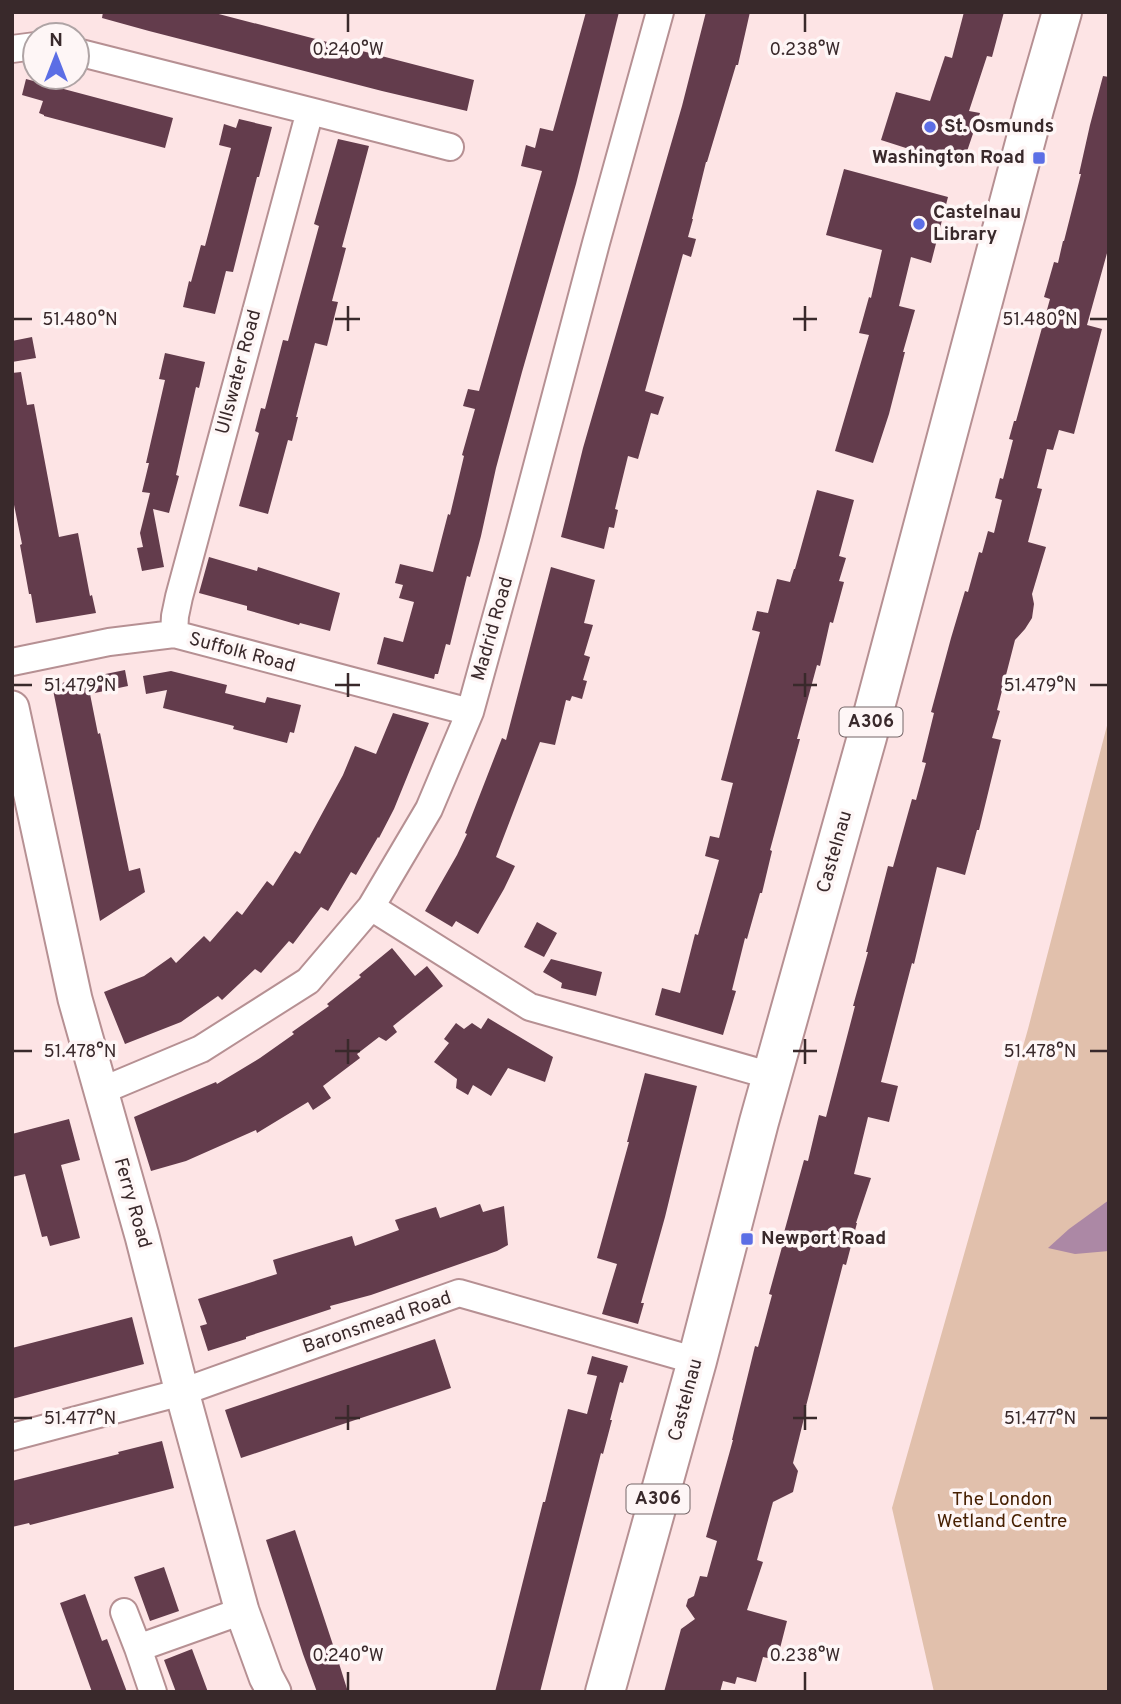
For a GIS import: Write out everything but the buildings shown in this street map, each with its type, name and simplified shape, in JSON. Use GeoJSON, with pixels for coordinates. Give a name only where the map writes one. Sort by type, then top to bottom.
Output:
{"type":"FeatureCollection","features":[{"type":"Feature","properties":{"kind":"main road","name":"Castelnau"},"geometry":{"type":"LineString","coordinates":[[605,1692],[871,723],[1062,12]]}},
{"type":"Feature","properties":{"kind":"street","name":"Madrid Road"},"geometry":{"type":"LineString","coordinates":[[101,1091],[201,1049],[308,981],[371,907],[429,809],[470,712],[660,12]]}},
{"type":"Feature","properties":{"kind":"street"},"geometry":{"type":"LineString","coordinates":[[91,56],[450,147]]}},
{"type":"Feature","properties":{"kind":"street","name":"Ullswater Road"},"geometry":{"type":"LineString","coordinates":[[174,634],[179,597],[310,111]]}},
{"type":"Feature","properties":{"kind":"street","name":"Suffolk Road"},"geometry":{"type":"LineString","coordinates":[[12,662],[109,642],[174,634],[470,712]]}},
{"type":"Feature","properties":{"kind":"street","name":"Ferry Road"},"geometry":{"type":"LineString","coordinates":[[12,708],[75,999],[142,1236],[181,1392],[242,1611],[274,1692]]}},
{"type":"Feature","properties":{"kind":"street"},"geometry":{"type":"LineString","coordinates":[[371,907],[530,1007],[772,1076]]}},
{"type":"Feature","properties":{"kind":"street","name":"Baronsmead Road"},"geometry":{"type":"LineString","coordinates":[[12,1437],[181,1392],[459,1293],[697,1361]]}},
{"type":"Feature","properties":{"kind":"street"},"geometry":{"type":"LineString","coordinates":[[138,1648],[242,1611]]}},
{"type":"Feature","properties":{"kind":"street"},"geometry":{"type":"LineString","coordinates":[[124,1612],[153,1692]]}},
{"type":"Feature","properties":{"kind":"green space","name":"The London Wetland Centre"},"geometry":{"type":"Polygon","coordinates":[[[1109,718],[1109,1692],[934,1692],[892,1508],[1028,1029],[1109,718]]]}},
{"type":"Feature","properties":{"kind":"shaded area"},"geometry":{"type":"Polygon","coordinates":[[[1109,1200],[1109,1251],[1075,1254],[1048,1248],[1069,1229],[1109,1200]]]}},
{"type":"Feature","properties":{"kind":"place","name":"St. Osmunds"},"geometry":{"type":"Point","coordinates":[930,127]}},
{"type":"Feature","properties":{"kind":"place","name":"Washington Road"},"geometry":{"type":"Point","coordinates":[1039,158]}},
{"type":"Feature","properties":{"kind":"place","name":"Castelnau Library"},"geometry":{"type":"Point","coordinates":[919,224]}},
{"type":"Feature","properties":{"kind":"place","name":"Newport Road"},"geometry":{"type":"Point","coordinates":[747,1239]}}]}
